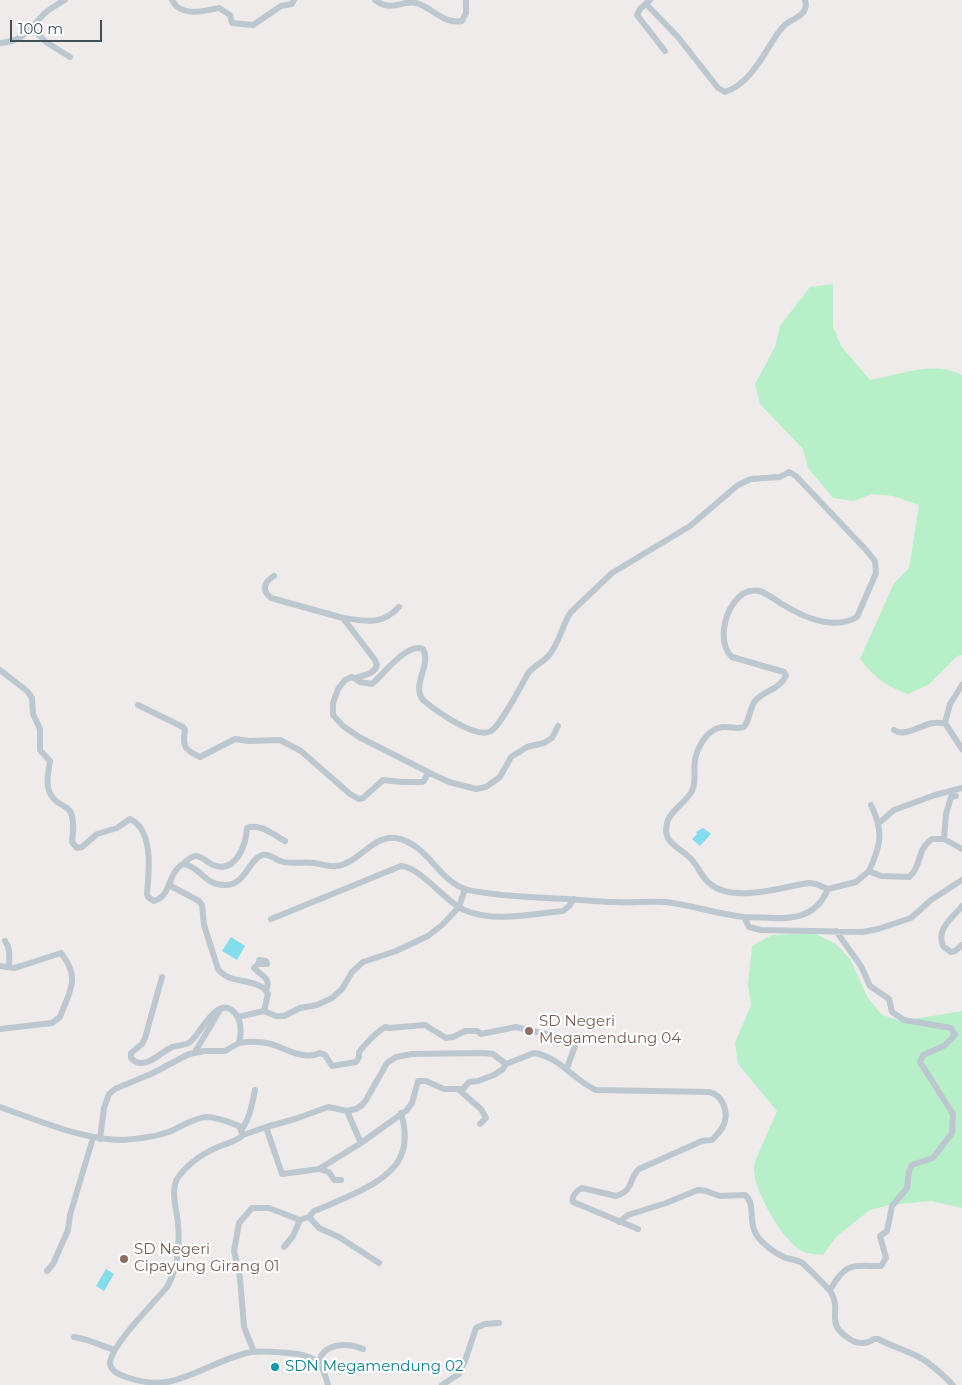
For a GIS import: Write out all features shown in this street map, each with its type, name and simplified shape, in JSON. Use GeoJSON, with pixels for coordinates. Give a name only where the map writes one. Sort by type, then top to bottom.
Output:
{"type":"FeatureCollection","features":[{"type":"Feature","properties":{"kind":"street"},"geometry":{"type":"LineString","coordinates":[[0,43],[15,41],[32,28],[48,10],[65,0]]}},
{"type":"Feature","properties":{"kind":"street"},"geometry":{"type":"LineString","coordinates":[[172,0],[176,6],[195,14],[219,8],[230,15],[232,23],[254,25],[281,6],[292,4],[294,0]]}},
{"type":"Feature","properties":{"kind":"street"},"geometry":{"type":"LineString","coordinates":[[375,0],[380,4],[390,7],[415,3],[448,20],[458,22],[462,21],[466,13],[466,0]]}},
{"type":"Feature","properties":{"kind":"street"},"geometry":{"type":"LineString","coordinates":[[665,51],[638,18],[638,11],[648,2],[718,88],[725,92],[738,85],[758,66],[782,27],[804,13],[806,8],[805,0]]}},
{"type":"Feature","properties":{"kind":"street"},"geometry":{"type":"LineString","coordinates":[[32,28],[46,42],[70,57]]}},
{"type":"Feature","properties":{"kind":"street"},"geometry":{"type":"LineString","coordinates":[[355,678],[360,682],[372,684],[398,658],[410,650],[420,647],[426,654],[426,663],[419,687],[421,697],[462,726],[476,732],[489,732],[501,720],[529,672],[534,666],[547,658],[553,650],[571,612],[612,573],[690,526],[715,503],[745,480],[780,477],[790,472],[796,476],[867,551],[875,561],[876,572],[857,617],[841,624],[822,622],[807,616],[784,606],[761,591],[748,591],[736,600],[730,608],[724,630],[727,653],[737,658],[784,672],[786,676],[783,683],[756,700],[744,727],[721,727],[712,730],[706,737],[699,748],[695,761],[693,788],[686,800],[669,818],[666,835],[669,840],[695,863],[707,881],[721,890],[762,892],[809,883],[828,889],[856,882],[868,871],[879,846],[879,823],[871,805]]}},
{"type":"Feature","properties":{"kind":"street"},"geometry":{"type":"LineString","coordinates":[[274,576],[265,584],[264,588],[271,598],[343,618],[366,621],[382,620],[388,618],[399,607]]}},
{"type":"Feature","properties":{"kind":"street"},"geometry":{"type":"LineString","coordinates":[[343,618],[378,665],[376,670],[372,672],[345,680],[338,689],[333,702],[333,715],[343,726],[359,737],[428,772],[448,782],[463,786],[476,789],[486,787],[500,777],[511,757],[527,747],[544,743],[552,738],[558,726]]}},
{"type":"Feature","properties":{"kind":"street"},"geometry":{"type":"LineString","coordinates":[[0,670],[27,691],[32,698],[33,714],[40,729],[40,750],[50,762],[47,777],[48,786],[54,799],[70,812],[73,820],[73,844],[77,848],[81,848],[97,834],[117,828],[130,819],[136,822],[142,828],[145,835],[149,860],[148,898],[154,901],[158,900],[166,892],[175,870],[190,858],[198,856],[216,866],[223,868],[229,866],[244,846],[247,839],[247,828],[251,826],[260,827],[285,841]]}},
{"type":"Feature","properties":{"kind":"street"},"geometry":{"type":"LineString","coordinates":[[962,685],[950,704],[945,723],[962,749]]}},
{"type":"Feature","properties":{"kind":"street"},"geometry":{"type":"LineString","coordinates":[[138,705],[183,727],[185,730],[183,742],[187,750],[200,757],[235,740],[273,739],[284,741],[300,751],[359,800],[383,780],[422,782],[428,772]]}},
{"type":"Feature","properties":{"kind":"street"},"geometry":{"type":"LineString","coordinates":[[894,730],[898,733],[904,733],[932,723],[945,723]]}},
{"type":"Feature","properties":{"kind":"street"},"geometry":{"type":"LineString","coordinates":[[879,823],[894,810],[935,795],[962,788]]}},
{"type":"Feature","properties":{"kind":"street"},"geometry":{"type":"LineString","coordinates":[[944,838],[951,797],[956,796]]}},
{"type":"Feature","properties":{"kind":"street"},"geometry":{"type":"LineString","coordinates":[[183,864],[194,868],[209,881],[224,886],[242,879],[262,855],[288,862],[313,862],[335,867],[358,858],[381,840],[397,838],[418,847],[456,885],[466,889],[518,897],[615,902],[666,902],[731,916],[791,917],[811,912],[819,905],[828,889]]}},
{"type":"Feature","properties":{"kind":"street"},"geometry":{"type":"LineString","coordinates":[[868,871],[881,876],[909,877],[915,871],[920,853],[926,843],[932,839],[944,838],[962,849]]}},
{"type":"Feature","properties":{"kind":"street"},"geometry":{"type":"LineString","coordinates":[[271,919],[401,866],[413,870],[459,908],[488,916],[512,917],[564,910],[574,900]]}},
{"type":"Feature","properties":{"kind":"street"},"geometry":{"type":"LineString","coordinates":[[744,916],[748,927],[754,929],[800,932],[863,932],[911,918],[931,900],[962,880]]}},
{"type":"Feature","properties":{"kind":"street"},"geometry":{"type":"LineString","coordinates":[[169,885],[199,901],[202,905],[204,925],[218,968],[227,977],[258,985],[266,990],[268,999],[264,1011]]}},
{"type":"Feature","properties":{"kind":"street"},"geometry":{"type":"LineString","coordinates":[[238,1017],[264,1011],[276,1016],[284,1016],[300,1008],[316,1005],[332,998],[342,989],[352,972],[363,962],[396,951],[428,936],[442,925],[459,908],[466,889]]}},
{"type":"Feature","properties":{"kind":"street"},"geometry":{"type":"LineString","coordinates":[[962,906],[944,926],[941,939],[946,950],[951,952],[962,945]]}},
{"type":"Feature","properties":{"kind":"street"},"geometry":{"type":"LineString","coordinates":[[830,1290],[838,1275],[852,1266],[881,1266],[886,1258],[880,1236],[887,1231],[892,1206],[907,1188],[909,1171],[912,1166],[933,1158],[952,1133],[953,1114],[920,1062],[923,1055],[944,1046],[955,1035],[951,1028],[904,1020],[892,1012],[889,998],[870,986],[861,966],[836,931]]}},
{"type":"Feature","properties":{"kind":"street"},"geometry":{"type":"LineString","coordinates":[[5,941],[10,953],[9,967]]}},
{"type":"Feature","properties":{"kind":"street"},"geometry":{"type":"LineString","coordinates":[[0,966],[14,968],[61,953],[73,973],[72,985],[57,1020],[52,1023],[0,1029]]}},
{"type":"Feature","properties":{"kind":"street"},"geometry":{"type":"LineString","coordinates":[[260,960],[266,961],[268,964],[258,964],[254,968],[267,979],[268,985],[266,990]]}},
{"type":"Feature","properties":{"kind":"street"},"geometry":{"type":"LineString","coordinates":[[162,977],[145,1038],[142,1044],[131,1053],[133,1061],[139,1063],[152,1060],[174,1046],[190,1043],[215,1011],[221,1008],[231,1010],[238,1017],[240,1024],[239,1043]]}},
{"type":"Feature","properties":{"kind":"street"},"geometry":{"type":"LineString","coordinates":[[196,1052],[221,1008]]}},
{"type":"Feature","properties":{"kind":"street"},"geometry":{"type":"LineString","coordinates":[[47,1271],[53,1264],[68,1230],[70,1215],[109,1094],[115,1088],[196,1052],[225,1051],[239,1043],[258,1041],[273,1044],[295,1053],[314,1056],[320,1053],[326,1055],[332,1066],[356,1062],[359,1052],[367,1041],[385,1027],[425,1025],[446,1038],[465,1032],[494,1033],[516,1027],[550,1035],[575,1046],[567,1068]]}},
{"type":"Feature","properties":{"kind":"street"},"geometry":{"type":"LineString","coordinates":[[0,1107],[96,1138],[121,1140],[142,1138],[170,1131],[193,1120],[205,1117],[229,1122],[242,1132],[295,1120],[328,1107],[347,1111],[362,1105],[386,1063],[396,1057],[412,1054],[483,1053],[493,1054],[506,1064]]}},
{"type":"Feature","properties":{"kind":"street"},"geometry":{"type":"LineString","coordinates":[[319,1169],[361,1143],[407,1110],[418,1081],[426,1081],[444,1089],[463,1089],[469,1082],[494,1075],[503,1069],[506,1064],[534,1053],[553,1059],[567,1068],[580,1081],[596,1090],[709,1092],[716,1094],[721,1100],[726,1114],[721,1130],[712,1140],[702,1141],[639,1169],[630,1187],[622,1194],[616,1196],[582,1188],[573,1196],[573,1202],[638,1229]]}},
{"type":"Feature","properties":{"kind":"street"},"geometry":{"type":"LineString","coordinates":[[458,1089],[481,1109],[486,1118],[480,1124]]}},
{"type":"Feature","properties":{"kind":"street"},"geometry":{"type":"LineString","coordinates":[[255,1090],[250,1114],[237,1141],[205,1153],[179,1176],[174,1184],[178,1221],[178,1258],[173,1278],[115,1350],[110,1361],[112,1370],[142,1382],[155,1383],[179,1378],[223,1361],[254,1352],[297,1354],[310,1356],[319,1362],[326,1375],[328,1385]]}},
{"type":"Feature","properties":{"kind":"street"},"geometry":{"type":"LineString","coordinates":[[347,1111],[361,1143]]}},
{"type":"Feature","properties":{"kind":"street"},"geometry":{"type":"LineString","coordinates":[[254,1352],[244,1327],[240,1278],[234,1251],[240,1223],[252,1208],[269,1208],[300,1220],[309,1217],[314,1211],[379,1182],[393,1170],[402,1155],[405,1142],[405,1127],[401,1113]]}},
{"type":"Feature","properties":{"kind":"street"},"geometry":{"type":"LineString","coordinates":[[266,1127],[282,1174],[319,1169],[329,1172],[334,1180],[341,1180]]}},
{"type":"Feature","properties":{"kind":"street"},"geometry":{"type":"LineString","coordinates":[[618,1222],[628,1215],[698,1190],[720,1196],[745,1195],[750,1201],[752,1226],[758,1237],[784,1257],[802,1262],[830,1290],[835,1302],[836,1326],[841,1335],[855,1342],[862,1343],[878,1339],[903,1350],[920,1358],[954,1385]]}},
{"type":"Feature","properties":{"kind":"street"},"geometry":{"type":"LineString","coordinates":[[309,1217],[318,1228],[339,1237],[379,1263]]}},
{"type":"Feature","properties":{"kind":"street"},"geometry":{"type":"LineString","coordinates":[[284,1247],[293,1236],[300,1220]]}},
{"type":"Feature","properties":{"kind":"street"},"geometry":{"type":"LineString","coordinates":[[442,1385],[459,1374],[476,1328],[485,1324],[499,1323]]}},
{"type":"Feature","properties":{"kind":"street"},"geometry":{"type":"LineString","coordinates":[[74,1337],[86,1338],[115,1350]]}},
{"type":"Feature","properties":{"kind":"street"},"geometry":{"type":"LineString","coordinates":[[319,1362],[321,1355],[328,1348],[352,1345],[363,1349]]}},
{"type":"Feature","properties":{"kind":"green space"},"geometry":{"type":"Polygon","coordinates":[[[833,284],[833,326],[841,346],[870,380],[928,369],[940,369],[962,375],[962,655],[957,656],[928,685],[908,694],[881,681],[860,659],[894,583],[909,568],[919,505],[893,496],[872,494],[854,501],[833,498],[808,468],[803,449],[760,404],[755,384],[775,347],[780,326],[810,287],[833,284]]]}},
{"type":"Feature","properties":{"kind":"green space"},"geometry":{"type":"Polygon","coordinates":[[[814,933],[836,944],[850,959],[868,998],[882,1015],[902,1021],[962,1011],[962,1208],[931,1201],[889,1205],[870,1210],[836,1237],[823,1255],[804,1252],[796,1247],[779,1228],[759,1190],[754,1168],[760,1149],[777,1111],[738,1064],[735,1043],[751,1005],[748,985],[752,946],[772,935],[814,933]]]}},
{"type":"Feature","properties":{"kind":"water"},"geometry":{"type":"Polygon","coordinates":[[[703,828],[711,834],[700,846],[692,839],[697,834],[696,832],[703,828]]]}},
{"type":"Feature","properties":{"kind":"water"},"geometry":{"type":"Polygon","coordinates":[[[231,937],[245,946],[237,960],[222,951],[231,937]]]}},
{"type":"Feature","properties":{"kind":"water"},"geometry":{"type":"Polygon","coordinates":[[[106,1269],[114,1274],[104,1291],[96,1286],[106,1269]]]}},
{"type":"Feature","properties":{"kind":"place","name":"SD Negeri Megamendung 04"},"geometry":{"type":"Point","coordinates":[529,1031]}},
{"type":"Feature","properties":{"kind":"place","name":"SD Negeri Cipayung Girang 01"},"geometry":{"type":"Point","coordinates":[124,1259]}},
{"type":"Feature","properties":{"kind":"place","name":"SDN Megamendung 02"},"geometry":{"type":"Point","coordinates":[275,1367]}}]}
